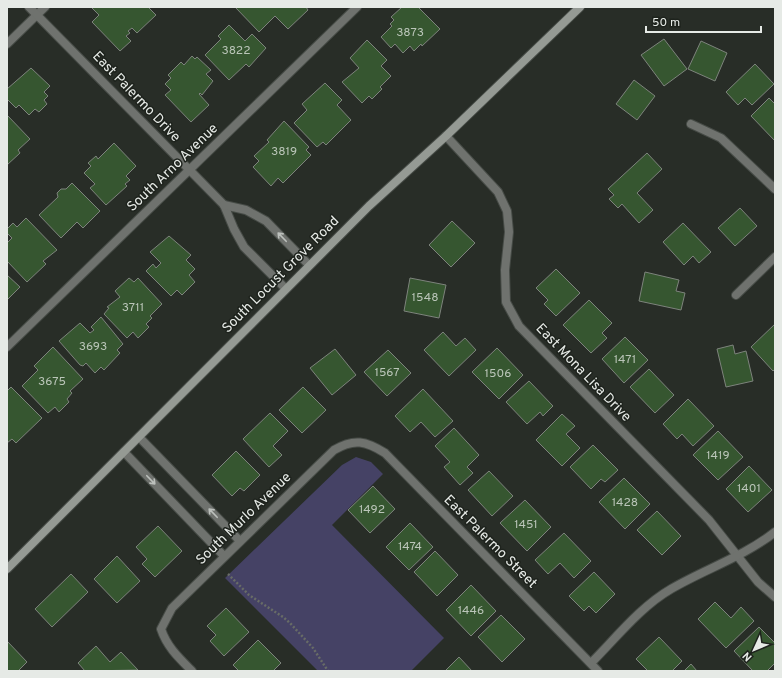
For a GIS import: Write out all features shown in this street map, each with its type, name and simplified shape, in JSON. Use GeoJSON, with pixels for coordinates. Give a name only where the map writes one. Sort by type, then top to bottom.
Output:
{"type":"FeatureCollection","features":[{"type":"Feature","properties":{"kind":"main road","name":"South Locust Grove Road"},"geometry":{"type":"LineString","coordinates":[[7,569],[285,288],[369,206],[446,136],[580,7]]}},
{"type":"Feature","properties":{"kind":"street","name":"East Palermo Drive"},"geometry":{"type":"LineString","coordinates":[[29,7],[224,205],[234,229],[244,246],[285,288]]}},
{"type":"Feature","properties":{"kind":"street"},"geometry":{"type":"LineString","coordinates":[[7,44],[45,7]]}},
{"type":"Feature","properties":{"kind":"street","name":"South Arno Avenue"},"geometry":{"type":"LineString","coordinates":[[7,348],[357,7]]}},
{"type":"Feature","properties":{"kind":"street"},"geometry":{"type":"LineString","coordinates":[[691,124],[721,138],[775,189]]}},
{"type":"Feature","properties":{"kind":"street","name":"East Mona Lisa Drive"},"geometry":{"type":"LineString","coordinates":[[446,136],[498,192],[507,211],[509,232],[505,270],[506,302],[519,326],[709,520],[758,582],[775,597]]}},
{"type":"Feature","properties":{"kind":"street"},"geometry":{"type":"LineString","coordinates":[[224,205],[246,210],[266,221],[309,265]]}},
{"type":"Feature","properties":{"kind":"street"},"geometry":{"type":"LineString","coordinates":[[736,295],[775,257]]}},
{"type":"Feature","properties":{"kind":"street"},"geometry":{"type":"LineString","coordinates":[[139,437],[240,541]]}},
{"type":"Feature","properties":{"kind":"street","name":"South Murlo Avenue"},"geometry":{"type":"LineString","coordinates":[[192,671],[170,648],[161,629],[172,608],[334,450],[344,444],[357,442]]}},
{"type":"Feature","properties":{"kind":"street","name":"East Palermo Street"},"geometry":{"type":"LineString","coordinates":[[357,442],[372,445],[385,453],[598,671]]}},
{"type":"Feature","properties":{"kind":"street"},"geometry":{"type":"LineString","coordinates":[[124,452],[224,556]]}},
{"type":"Feature","properties":{"kind":"street"},"geometry":{"type":"LineString","coordinates":[[591,663],[649,605],[670,589],[738,556],[775,532]]}},
{"type":"Feature","properties":{"kind":"path"},"geometry":{"type":"LineString","coordinates":[[228,574],[249,595],[283,617],[313,648],[328,671]]}},
{"type":"Feature","properties":{"kind":"shaded area"},"geometry":{"type":"Polygon","coordinates":[[[356,457],[371,462],[383,474],[332,525],[444,638],[411,671],[318,671],[225,578],[342,465],[356,457]]]}},
{"type":"Feature","properties":{"kind":"building"},"geometry":{"type":"Polygon","coordinates":[[[91,7],[148,7],[156,15],[137,33],[132,28],[128,31],[130,33],[126,36],[131,41],[120,51],[92,22],[99,15],[91,7]]]}},
{"type":"Feature","properties":{"kind":"building"},"geometry":{"type":"Polygon","coordinates":[[[235,7],[306,7],[308,10],[288,29],[275,16],[259,32],[235,7]]]}},
{"type":"Feature","properties":{"kind":"building"},"geometry":{"type":"Polygon","coordinates":[[[402,7],[418,7],[440,29],[422,46],[421,44],[414,51],[410,46],[403,53],[395,44],[391,48],[381,37],[392,26],[390,24],[394,20],[391,17],[402,7]]]}},
{"type":"Feature","properties":{"kind":"building"},"geometry":{"type":"Polygon","coordinates":[[[229,25],[245,41],[252,34],[266,48],[249,67],[246,64],[229,80],[205,55],[221,39],[218,36],[229,25]]]}},
{"type":"Feature","properties":{"kind":"building"},"geometry":{"type":"Polygon","coordinates":[[[664,39],[687,69],[664,86],[641,55],[664,39]]]}},
{"type":"Feature","properties":{"kind":"building"},"geometry":{"type":"Polygon","coordinates":[[[367,40],[387,60],[381,66],[391,76],[380,87],[382,89],[372,99],[369,96],[362,103],[342,82],[359,68],[350,58],[367,40]]]}},
{"type":"Feature","properties":{"kind":"building"},"geometry":{"type":"Polygon","coordinates":[[[701,41],[727,53],[715,81],[688,69],[701,41]]]}},
{"type":"Feature","properties":{"kind":"building"},"geometry":{"type":"Polygon","coordinates":[[[192,56],[195,59],[197,57],[211,70],[206,74],[213,81],[202,95],[200,93],[199,94],[209,105],[191,122],[165,95],[171,90],[165,84],[171,78],[168,75],[181,62],[184,65],[192,56]]]}},
{"type":"Feature","properties":{"kind":"building"},"geometry":{"type":"Polygon","coordinates":[[[755,64],[774,84],[752,105],[745,98],[738,105],[726,92],[755,64]]]}},
{"type":"Feature","properties":{"kind":"building"},"geometry":{"type":"Polygon","coordinates":[[[31,68],[50,86],[44,92],[48,96],[44,100],[47,104],[39,112],[35,109],[29,115],[19,105],[16,108],[7,99],[7,89],[31,68]]]}},
{"type":"Feature","properties":{"kind":"building"},"geometry":{"type":"Polygon","coordinates":[[[634,80],[655,96],[637,120],[616,104],[634,80]]]}},
{"type":"Feature","properties":{"kind":"building"},"geometry":{"type":"Polygon","coordinates":[[[325,83],[342,100],[337,105],[351,120],[326,145],[323,142],[317,147],[294,123],[307,110],[302,104],[325,83]]]}},
{"type":"Feature","properties":{"kind":"building"},"geometry":{"type":"Polygon","coordinates":[[[769,98],[775,104],[775,141],[751,116],[769,98]]]}},
{"type":"Feature","properties":{"kind":"building"},"geometry":{"type":"Polygon","coordinates":[[[7,115],[30,139],[18,150],[20,153],[7,165],[7,115]]]}},
{"type":"Feature","properties":{"kind":"building"},"geometry":{"type":"Polygon","coordinates":[[[284,121],[309,147],[306,150],[311,155],[283,183],[278,178],[271,186],[253,167],[259,161],[254,156],[269,142],[267,140],[284,121]]]}},
{"type":"Feature","properties":{"kind":"building"},"geometry":{"type":"Polygon","coordinates":[[[114,143],[136,166],[126,176],[130,180],[125,184],[127,186],[106,205],[90,188],[95,184],[84,173],[91,166],[88,163],[96,156],[98,159],[114,143]]]}},
{"type":"Feature","properties":{"kind":"building"},"geometry":{"type":"Polygon","coordinates":[[[647,153],[662,169],[637,193],[653,210],[639,223],[622,204],[618,208],[609,199],[614,195],[608,189],[647,153]]]}},
{"type":"Feature","properties":{"kind":"building"},"geometry":{"type":"Polygon","coordinates":[[[72,183],[100,211],[83,228],[77,222],[61,238],[39,215],[58,197],[57,193],[61,189],[66,189],[72,183]]]}},
{"type":"Feature","properties":{"kind":"building"},"geometry":{"type":"Polygon","coordinates":[[[740,208],[757,226],[735,246],[718,228],[740,208]]]}},
{"type":"Feature","properties":{"kind":"building"},"geometry":{"type":"Polygon","coordinates":[[[26,218],[57,250],[43,261],[46,264],[27,282],[7,261],[7,243],[12,238],[7,233],[7,229],[13,223],[17,227],[26,218]]]}},
{"type":"Feature","properties":{"kind":"building"},"geometry":{"type":"Polygon","coordinates":[[[452,221],[475,243],[451,267],[429,245],[452,221]]]}},
{"type":"Feature","properties":{"kind":"building"},"geometry":{"type":"Polygon","coordinates":[[[683,223],[711,252],[699,263],[693,256],[684,265],[663,242],[683,223]]]}},
{"type":"Feature","properties":{"kind":"building"},"geometry":{"type":"Polygon","coordinates":[[[169,236],[191,255],[186,260],[195,269],[189,275],[195,282],[182,295],[177,290],[171,296],[146,271],[153,264],[156,268],[161,263],[150,252],[169,236]]]}},
{"type":"Feature","properties":{"kind":"building"},"geometry":{"type":"Polygon","coordinates":[[[556,269],[580,293],[556,316],[544,304],[548,300],[536,288],[556,269]]]}},
{"type":"Feature","properties":{"kind":"building"},"geometry":{"type":"Polygon","coordinates":[[[645,272],[679,280],[676,291],[685,293],[681,310],[639,301],[645,272]]]}},
{"type":"Feature","properties":{"kind":"building"},"geometry":{"type":"Polygon","coordinates":[[[7,275],[20,287],[7,300],[7,275]]]}},
{"type":"Feature","properties":{"kind":"building"},"geometry":{"type":"Polygon","coordinates":[[[129,278],[134,282],[138,278],[162,304],[150,316],[152,318],[146,324],[149,327],[138,338],[133,332],[127,338],[104,314],[109,308],[107,307],[120,297],[115,291],[129,278]]]}},
{"type":"Feature","properties":{"kind":"building"},"geometry":{"type":"Polygon","coordinates":[[[410,278],[446,285],[439,318],[404,311],[410,278]]]}},
{"type":"Feature","properties":{"kind":"building"},"geometry":{"type":"Polygon","coordinates":[[[589,300],[612,323],[602,333],[607,338],[591,353],[563,325],[589,300]]]}},
{"type":"Feature","properties":{"kind":"building"},"geometry":{"type":"Polygon","coordinates":[[[101,317],[123,344],[117,350],[120,353],[104,370],[101,367],[95,373],[86,363],[83,366],[80,365],[59,341],[80,323],[90,333],[94,330],[91,327],[101,317]]]}},
{"type":"Feature","properties":{"kind":"building"},"geometry":{"type":"Polygon","coordinates":[[[775,324],[775,369],[773,371],[751,347],[775,324]]]}},
{"type":"Feature","properties":{"kind":"building"},"geometry":{"type":"Polygon","coordinates":[[[443,332],[456,346],[465,338],[476,350],[449,376],[424,350],[443,332]]]}},
{"type":"Feature","properties":{"kind":"building"},"geometry":{"type":"Polygon","coordinates":[[[625,337],[648,360],[624,383],[602,359],[625,337]]]}},
{"type":"Feature","properties":{"kind":"building"},"geometry":{"type":"Polygon","coordinates":[[[733,345],[735,354],[746,351],[753,381],[726,387],[717,349],[733,345]]]}},
{"type":"Feature","properties":{"kind":"building"},"geometry":{"type":"Polygon","coordinates":[[[53,347],[83,379],[70,391],[72,393],[67,399],[69,402],[59,412],[55,407],[48,413],[22,386],[38,370],[34,366],[53,347]]]}},
{"type":"Feature","properties":{"kind":"building"},"geometry":{"type":"Polygon","coordinates":[[[497,348],[523,375],[499,399],[472,372],[497,348]]]}},
{"type":"Feature","properties":{"kind":"building"},"geometry":{"type":"Polygon","coordinates":[[[335,349],[356,375],[332,395],[310,368],[335,349]]]}},
{"type":"Feature","properties":{"kind":"building"},"geometry":{"type":"Polygon","coordinates":[[[388,350],[411,373],[387,396],[364,372],[388,350]]]}},
{"type":"Feature","properties":{"kind":"building"},"geometry":{"type":"Polygon","coordinates":[[[649,369],[674,395],[655,413],[630,387],[649,369]]]}},
{"type":"Feature","properties":{"kind":"building"},"geometry":{"type":"Polygon","coordinates":[[[529,381],[553,406],[543,416],[540,412],[527,424],[506,402],[529,381]]]}},
{"type":"Feature","properties":{"kind":"building"},"geometry":{"type":"Polygon","coordinates":[[[11,387],[42,418],[16,443],[12,439],[7,443],[7,391],[11,387]]]}},
{"type":"Feature","properties":{"kind":"building"},"geometry":{"type":"Polygon","coordinates":[[[303,387],[326,410],[302,433],[279,410],[303,387]]]}},
{"type":"Feature","properties":{"kind":"building"},"geometry":{"type":"Polygon","coordinates":[[[423,389],[453,421],[435,437],[421,422],[410,432],[395,416],[423,389]]]}},
{"type":"Feature","properties":{"kind":"building"},"geometry":{"type":"Polygon","coordinates":[[[688,399],[714,426],[693,446],[682,434],[677,439],[663,424],[688,399]]]}},
{"type":"Feature","properties":{"kind":"building"},"geometry":{"type":"Polygon","coordinates":[[[270,413],[288,431],[273,446],[282,455],[269,467],[243,439],[270,413]]]}},
{"type":"Feature","properties":{"kind":"building"},"geometry":{"type":"Polygon","coordinates":[[[562,414],[575,426],[566,434],[580,448],[562,466],[536,440],[562,414]]]}},
{"type":"Feature","properties":{"kind":"building"},"geometry":{"type":"Polygon","coordinates":[[[454,428],[479,455],[467,467],[473,473],[460,485],[444,467],[450,462],[435,446],[454,428]]]}},
{"type":"Feature","properties":{"kind":"building"},"geometry":{"type":"Polygon","coordinates":[[[718,431],[743,457],[718,480],[693,455],[718,431]]]}},
{"type":"Feature","properties":{"kind":"building"},"geometry":{"type":"Polygon","coordinates":[[[593,445],[618,470],[605,482],[601,479],[591,489],[570,467],[593,445]]]}},
{"type":"Feature","properties":{"kind":"building"},"geometry":{"type":"Polygon","coordinates":[[[236,451],[260,475],[244,491],[240,488],[232,496],[212,475],[236,451]]]}},
{"type":"Feature","properties":{"kind":"building"},"geometry":{"type":"Polygon","coordinates":[[[749,466],[772,490],[748,512],[726,489],[749,466]]]}},
{"type":"Feature","properties":{"kind":"building"},"geometry":{"type":"Polygon","coordinates":[[[489,471],[513,496],[492,516],[468,490],[489,471]]]}},
{"type":"Feature","properties":{"kind":"building"},"geometry":{"type":"Polygon","coordinates":[[[624,478],[650,504],[625,529],[599,502],[624,478]]]}},
{"type":"Feature","properties":{"kind":"building"},"geometry":{"type":"Polygon","coordinates":[[[373,486],[395,509],[370,533],[348,510],[373,486]]]}},
{"type":"Feature","properties":{"kind":"building"},"geometry":{"type":"Polygon","coordinates":[[[525,500],[551,527],[527,551],[500,523],[525,500]]]}},
{"type":"Feature","properties":{"kind":"building"},"geometry":{"type":"Polygon","coordinates":[[[657,511],[681,536],[662,555],[637,530],[657,511]]]}},
{"type":"Feature","properties":{"kind":"building"},"geometry":{"type":"Polygon","coordinates":[[[410,523],[433,547],[409,570],[386,547],[410,523]]]}},
{"type":"Feature","properties":{"kind":"building"},"geometry":{"type":"Polygon","coordinates":[[[158,526],[182,551],[155,577],[142,564],[147,559],[136,547],[158,526]]]}},
{"type":"Feature","properties":{"kind":"building"},"geometry":{"type":"Polygon","coordinates":[[[564,533],[591,561],[574,578],[560,563],[548,574],[535,560],[564,533]]]}},
{"type":"Feature","properties":{"kind":"building"},"geometry":{"type":"Polygon","coordinates":[[[435,551],[458,575],[437,596],[414,572],[435,551]]]}},
{"type":"Feature","properties":{"kind":"building"},"geometry":{"type":"Polygon","coordinates":[[[117,556],[140,581],[117,603],[94,579],[117,556]]]}},
{"type":"Feature","properties":{"kind":"building"},"geometry":{"type":"Polygon","coordinates":[[[594,572],[615,594],[596,613],[589,606],[584,611],[569,596],[594,572]]]}},
{"type":"Feature","properties":{"kind":"building"},"geometry":{"type":"Polygon","coordinates":[[[71,574],[88,592],[52,627],[35,609],[71,574]]]}},
{"type":"Feature","properties":{"kind":"building"},"geometry":{"type":"Polygon","coordinates":[[[471,585],[496,611],[471,636],[446,610],[471,585]]]}},
{"type":"Feature","properties":{"kind":"building"},"geometry":{"type":"Polygon","coordinates":[[[715,602],[731,618],[741,607],[754,621],[726,648],[698,619],[715,602]]]}},
{"type":"Feature","properties":{"kind":"building"},"geometry":{"type":"Polygon","coordinates":[[[226,608],[249,632],[224,656],[210,641],[216,635],[207,626],[226,608]]]}},
{"type":"Feature","properties":{"kind":"building"},"geometry":{"type":"Polygon","coordinates":[[[501,615],[525,639],[502,662],[478,637],[501,615]]]}},
{"type":"Feature","properties":{"kind":"building"},"geometry":{"type":"Polygon","coordinates":[[[759,627],[775,643],[775,663],[767,671],[753,671],[734,651],[759,627]]]}},
{"type":"Feature","properties":{"kind":"building"},"geometry":{"type":"Polygon","coordinates":[[[659,637],[682,661],[672,671],[648,671],[636,659],[659,637]]]}},
{"type":"Feature","properties":{"kind":"building"},"geometry":{"type":"Polygon","coordinates":[[[258,640],[281,663],[273,671],[239,671],[233,665],[258,640]]]}},
{"type":"Feature","properties":{"kind":"building"},"geometry":{"type":"Polygon","coordinates":[[[7,641],[27,662],[19,670],[20,671],[7,671],[7,641]]]}},
{"type":"Feature","properties":{"kind":"building"},"geometry":{"type":"Polygon","coordinates":[[[96,646],[110,662],[121,652],[138,670],[85,671],[78,663],[96,646]]]}},
{"type":"Feature","properties":{"kind":"building"},"geometry":{"type":"Polygon","coordinates":[[[459,657],[472,671],[445,671],[459,657]]]}},
{"type":"Feature","properties":{"kind":"building"},"geometry":{"type":"Polygon","coordinates":[[[691,664],[697,671],[684,671],[691,664]]]}}]}
